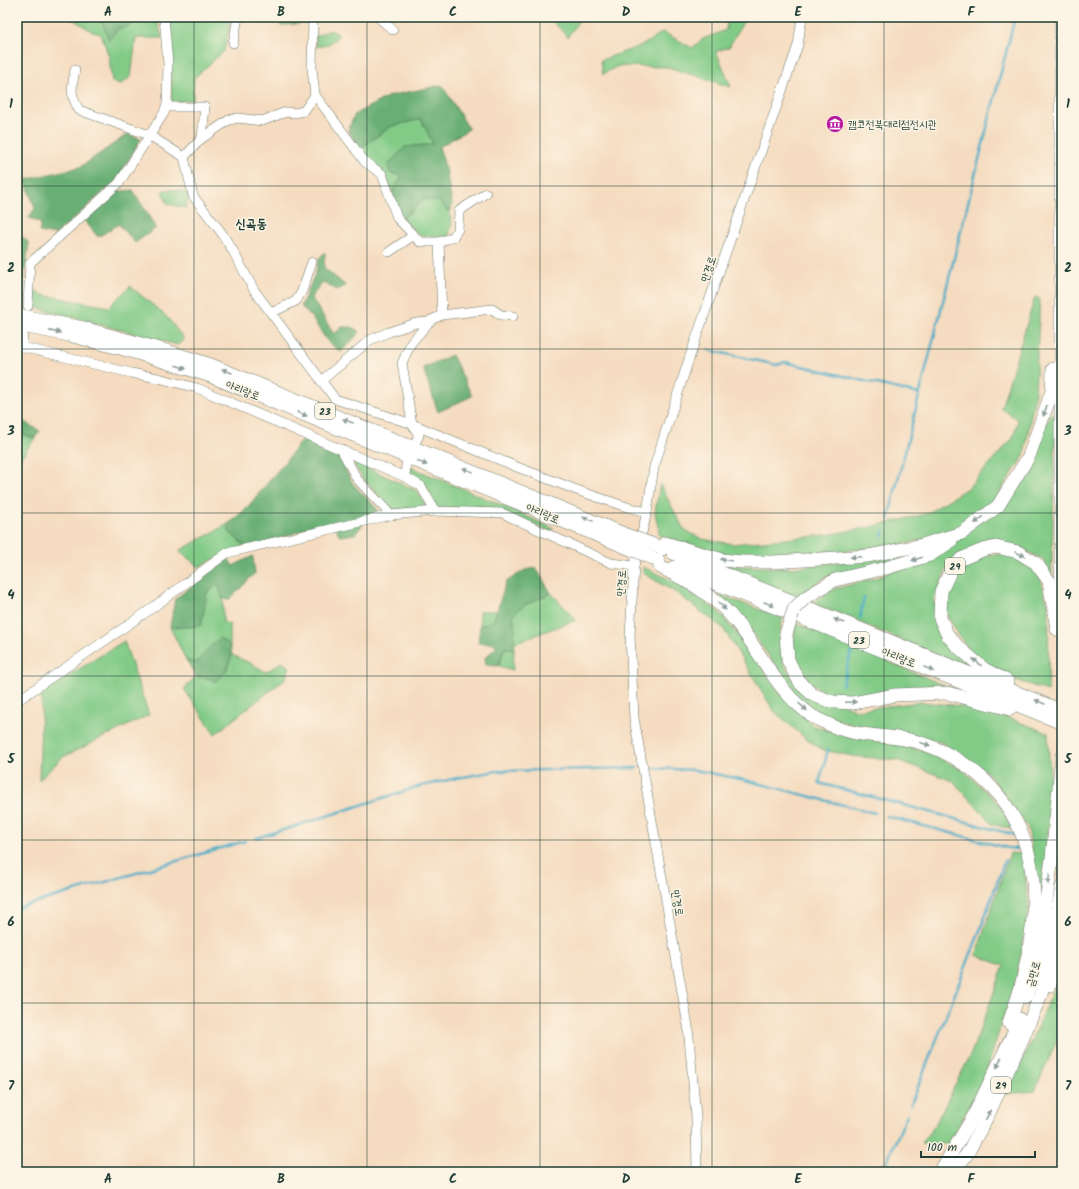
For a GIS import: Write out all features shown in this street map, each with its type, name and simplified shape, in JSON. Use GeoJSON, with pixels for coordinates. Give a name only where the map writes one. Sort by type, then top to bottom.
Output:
{"type":"FeatureCollection","features":[{"type":"Feature","properties":{"kind":"highway"},"geometry":{"type":"LineString","coordinates":[[1061,17],[1062,592]]}},
{"type":"Feature","properties":{"kind":"highway","name":"아리랑로"},"geometry":{"type":"LineString","coordinates":[[17,314],[83,328],[160,349],[211,365],[623,540]]}},
{"type":"Feature","properties":{"kind":"highway","name":"아리랑로"},"geometry":{"type":"LineString","coordinates":[[20,328],[69,335],[131,351],[208,375],[658,553],[1018,699],[1062,723]]}},
{"type":"Feature","properties":{"kind":"highway"},"geometry":{"type":"LineString","coordinates":[[1018,699],[1012,709],[947,693],[895,695],[854,703],[833,702],[813,695],[801,684],[788,660],[786,634],[794,609],[805,598],[813,593],[835,580],[886,568],[930,555],[998,506],[1029,456],[1052,391],[1056,336],[1061,335]]}},
{"type":"Feature","properties":{"kind":"highway"},"geometry":{"type":"LineString","coordinates":[[962,533],[922,545],[868,556],[781,562],[741,562],[723,560],[665,543],[658,553],[660,567],[687,581],[713,598],[736,622],[754,645],[786,692],[813,717],[833,726],[855,733],[907,739],[928,745],[948,754],[969,767],[1005,802],[1018,824],[1030,858],[1034,908],[1032,934],[1023,979],[1009,1023],[1016,1028]]}},
{"type":"Feature","properties":{"kind":"highway","name":"29"},"geometry":{"type":"LineString","coordinates":[[1018,699],[1014,685],[984,669],[957,646],[947,634],[940,618],[941,590],[951,570],[962,559],[983,550],[996,547],[1018,552],[1036,563],[1049,581],[1057,629],[1062,631]]}},
{"type":"Feature","properties":{"kind":"highway"},"geometry":{"type":"LineString","coordinates":[[1062,693],[1062,700]]}},
{"type":"Feature","properties":{"kind":"highway","name":"아리랑로"},"geometry":{"type":"LineString","coordinates":[[1018,699],[1062,711]]}},
{"type":"Feature","properties":{"kind":"highway","name":"금만로"},"geometry":{"type":"LineString","coordinates":[[940,1172],[973,1117],[1016,1028],[1037,966],[1052,858],[1062,756]]}},
{"type":"Feature","properties":{"kind":"highway","name":"금만로"},"geometry":{"type":"LineString","coordinates":[[953,1172],[967,1154],[988,1115],[1024,1036],[1041,994],[1046,975],[1062,887]]}},
{"type":"Feature","properties":{"kind":"highway","name":"29"},"geometry":{"type":"LineString","coordinates":[[1041,994],[1044,998],[1062,954]]}},
{"type":"Feature","properties":{"kind":"street"},"geometry":{"type":"LineString","coordinates":[[28,306],[30,263],[119,183],[164,112],[167,104],[168,64],[164,17]]}},
{"type":"Feature","properties":{"kind":"street"},"geometry":{"type":"LineString","coordinates":[[233,43],[238,17]]}},
{"type":"Feature","properties":{"kind":"street"},"geometry":{"type":"LineString","coordinates":[[313,17],[312,70],[315,95],[366,162],[382,174],[397,218],[420,242],[439,242],[453,237],[458,229],[459,211],[486,193]]}},
{"type":"Feature","properties":{"kind":"street"},"geometry":{"type":"LineString","coordinates":[[378,17],[393,30]]}},
{"type":"Feature","properties":{"kind":"street","name":"만경로"},"geometry":{"type":"LineString","coordinates":[[697,1172],[696,1117],[688,1026],[634,718],[630,636],[634,566],[647,512],[654,467],[692,350],[798,45],[802,17]]}},
{"type":"Feature","properties":{"kind":"street"},"geometry":{"type":"LineString","coordinates":[[75,70],[71,92],[79,110],[149,135],[184,157],[193,196],[221,232],[254,290],[335,399],[412,424],[582,492],[647,512]]}},
{"type":"Feature","properties":{"kind":"street"},"geometry":{"type":"LineString","coordinates":[[184,157],[202,138],[229,120],[238,118],[262,121],[286,112],[295,113],[304,111],[315,95]]}},
{"type":"Feature","properties":{"kind":"street"},"geometry":{"type":"LineString","coordinates":[[166,107],[205,107],[202,138]]}},
{"type":"Feature","properties":{"kind":"street"},"geometry":{"type":"LineString","coordinates":[[389,252],[414,235]]}},
{"type":"Feature","properties":{"kind":"street"},"geometry":{"type":"LineString","coordinates":[[439,242],[442,314]]}},
{"type":"Feature","properties":{"kind":"street"},"geometry":{"type":"LineString","coordinates":[[271,313],[296,301],[302,291],[312,262]]}},
{"type":"Feature","properties":{"kind":"street"},"geometry":{"type":"LineString","coordinates":[[416,440],[419,435],[412,424],[402,363],[411,342],[430,322],[442,314],[492,309],[501,315],[513,316]]}},
{"type":"Feature","properties":{"kind":"street"},"geometry":{"type":"LineString","coordinates":[[321,381],[370,340],[416,323],[430,322]]}},
{"type":"Feature","properties":{"kind":"street"},"geometry":{"type":"LineString","coordinates":[[20,328],[19,347],[197,388],[405,477],[421,486],[434,512]]}},
{"type":"Feature","properties":{"kind":"street"},"geometry":{"type":"LineString","coordinates":[[341,449],[357,479],[391,515]]}},
{"type":"Feature","properties":{"kind":"street"},"geometry":{"type":"LineString","coordinates":[[405,477],[406,464]]}},
{"type":"Feature","properties":{"kind":"street"},"geometry":{"type":"LineString","coordinates":[[17,701],[148,612],[227,553],[391,515],[434,512],[502,513],[611,563],[634,566]]}},
{"type":"Feature","properties":{"kind":"green space"},"geometry":{"type":"Polygon","coordinates":[[[69,17],[100,17],[109,39],[118,29],[132,25],[141,17],[156,17],[162,38],[136,38],[131,77],[121,84],[112,82],[109,57],[101,34],[93,32],[69,17]]]}},
{"type":"Feature","properties":{"kind":"green space"},"geometry":{"type":"Polygon","coordinates":[[[100,17],[141,17],[132,25],[118,29],[109,40],[100,17]]]}},
{"type":"Feature","properties":{"kind":"green space"},"geometry":{"type":"Polygon","coordinates":[[[169,17],[230,17],[224,51],[194,78],[193,100],[172,102],[169,17]]]}},
{"type":"Feature","properties":{"kind":"green space"},"geometry":{"type":"Polygon","coordinates":[[[279,17],[308,17],[308,23],[280,25],[279,17]]]}},
{"type":"Feature","properties":{"kind":"green space"},"geometry":{"type":"Polygon","coordinates":[[[548,17],[581,17],[568,37],[548,17]]]}},
{"type":"Feature","properties":{"kind":"green space"},"geometry":{"type":"Polygon","coordinates":[[[728,17],[746,17],[729,47],[716,51],[731,87],[668,67],[618,66],[603,74],[601,60],[643,45],[663,32],[692,48],[703,39],[726,30],[728,17]]]}},
{"type":"Feature","properties":{"kind":"green space"},"geometry":{"type":"Polygon","coordinates":[[[331,30],[339,35],[328,45],[316,47],[316,36],[331,30]]]}},
{"type":"Feature","properties":{"kind":"green space"},"geometry":{"type":"Polygon","coordinates":[[[442,85],[469,129],[439,147],[446,169],[452,205],[450,213],[438,201],[424,199],[402,219],[392,192],[402,176],[390,173],[388,165],[405,147],[433,144],[421,119],[392,126],[359,149],[348,130],[355,114],[389,96],[442,85]]]}},
{"type":"Feature","properties":{"kind":"green space"},"geometry":{"type":"Polygon","coordinates":[[[421,119],[433,144],[405,147],[403,176],[392,192],[385,174],[359,149],[392,126],[421,119]]]}},
{"type":"Feature","properties":{"kind":"green space"},"geometry":{"type":"Polygon","coordinates":[[[128,134],[141,139],[116,181],[55,235],[39,232],[41,223],[29,218],[35,208],[25,180],[80,167],[128,134]]]}},
{"type":"Feature","properties":{"kind":"green space"},"geometry":{"type":"Polygon","coordinates":[[[133,190],[156,228],[135,243],[119,224],[98,237],[84,220],[113,192],[133,190]]]}},
{"type":"Feature","properties":{"kind":"green space"},"geometry":{"type":"Polygon","coordinates":[[[165,190],[176,190],[189,194],[186,208],[168,204],[162,192],[165,190]]]}},
{"type":"Feature","properties":{"kind":"green space"},"geometry":{"type":"Polygon","coordinates":[[[424,199],[438,201],[450,213],[452,226],[448,237],[419,235],[402,219],[424,199]]]}},
{"type":"Feature","properties":{"kind":"green space"},"geometry":{"type":"Polygon","coordinates":[[[17,235],[20,235],[29,243],[23,285],[18,303],[17,303],[17,235]]]}},
{"type":"Feature","properties":{"kind":"green space"},"geometry":{"type":"Polygon","coordinates":[[[325,252],[324,268],[346,286],[337,290],[323,282],[311,297],[334,334],[342,327],[352,327],[360,332],[341,352],[327,341],[312,318],[301,306],[316,272],[319,258],[325,252]]]}},
{"type":"Feature","properties":{"kind":"green space"},"geometry":{"type":"Polygon","coordinates":[[[130,286],[167,317],[184,339],[178,345],[33,307],[35,292],[43,295],[109,307],[130,286]]]}},
{"type":"Feature","properties":{"kind":"green space"},"geometry":{"type":"Polygon","coordinates":[[[1035,297],[1040,299],[1035,394],[1024,456],[994,500],[960,528],[911,543],[835,552],[729,555],[660,536],[655,513],[660,484],[684,530],[702,539],[733,544],[827,535],[871,527],[926,514],[969,487],[1013,438],[1018,420],[1001,408],[1035,297]]]}},
{"type":"Feature","properties":{"kind":"green space"},"geometry":{"type":"Polygon","coordinates":[[[452,355],[472,396],[438,412],[423,368],[452,355]]]}},
{"type":"Feature","properties":{"kind":"green space"},"geometry":{"type":"Polygon","coordinates":[[[1056,412],[1051,589],[1045,561],[1021,548],[995,542],[946,570],[934,599],[942,637],[973,670],[813,603],[831,590],[882,576],[992,516],[1027,474],[1050,415],[1056,412]]]}},
{"type":"Feature","properties":{"kind":"green space"},"geometry":{"type":"Polygon","coordinates":[[[17,418],[40,431],[35,438],[17,433],[17,418]]]}},
{"type":"Feature","properties":{"kind":"green space"},"geometry":{"type":"Polygon","coordinates":[[[17,433],[35,438],[17,463],[17,433]]]}},
{"type":"Feature","properties":{"kind":"green space"},"geometry":{"type":"Polygon","coordinates":[[[302,439],[339,453],[353,484],[380,512],[370,515],[355,534],[340,536],[335,527],[307,528],[266,544],[245,546],[229,532],[228,524],[246,509],[302,439]]]}},
{"type":"Feature","properties":{"kind":"green space"},"geometry":{"type":"Polygon","coordinates":[[[351,460],[417,491],[427,508],[392,510],[364,480],[351,460]]]}},
{"type":"Feature","properties":{"kind":"green space"},"geometry":{"type":"Polygon","coordinates":[[[408,466],[504,506],[554,529],[549,531],[497,510],[485,507],[437,509],[428,488],[408,474],[408,466]]]}},
{"type":"Feature","properties":{"kind":"green space"},"geometry":{"type":"Polygon","coordinates":[[[228,524],[229,532],[245,546],[199,567],[179,551],[228,524]]]}},
{"type":"Feature","properties":{"kind":"green space"},"geometry":{"type":"Polygon","coordinates":[[[1006,554],[1027,562],[1040,577],[1049,608],[1048,691],[1007,677],[968,650],[944,611],[952,578],[977,556],[1006,554]]]}},
{"type":"Feature","properties":{"kind":"green space"},"geometry":{"type":"Polygon","coordinates":[[[253,556],[255,573],[230,599],[223,599],[218,584],[207,593],[201,625],[189,627],[170,627],[175,599],[228,558],[233,566],[253,556]]]}},
{"type":"Feature","properties":{"kind":"green space"},"geometry":{"type":"Polygon","coordinates":[[[895,556],[920,558],[824,578],[796,597],[717,565],[790,568],[895,556]]]}},
{"type":"Feature","properties":{"kind":"green space"},"geometry":{"type":"Polygon","coordinates":[[[643,567],[679,584],[718,611],[750,650],[779,692],[813,725],[836,734],[925,751],[964,771],[998,803],[1015,830],[992,824],[953,781],[897,760],[852,756],[823,750],[806,739],[774,711],[723,628],[675,592],[643,573],[643,567]]]}},
{"type":"Feature","properties":{"kind":"green space"},"geometry":{"type":"Polygon","coordinates":[[[536,568],[551,593],[523,606],[513,616],[516,630],[514,633],[514,651],[505,647],[498,666],[486,665],[485,658],[497,647],[492,643],[478,643],[480,626],[494,620],[506,582],[525,570],[536,568]]]}},
{"type":"Feature","properties":{"kind":"green space"},"geometry":{"type":"Polygon","coordinates":[[[218,583],[223,599],[223,622],[230,625],[230,645],[219,639],[196,663],[186,660],[170,627],[189,627],[201,625],[207,593],[218,583]]]}},
{"type":"Feature","properties":{"kind":"green space"},"geometry":{"type":"Polygon","coordinates":[[[551,593],[576,620],[514,643],[513,616],[523,606],[551,593]]]}},
{"type":"Feature","properties":{"kind":"green space"},"geometry":{"type":"Polygon","coordinates":[[[717,594],[783,618],[780,629],[783,662],[794,682],[856,710],[921,702],[982,708],[1048,733],[1050,781],[1049,824],[1041,905],[1028,828],[988,773],[941,742],[858,726],[823,716],[796,696],[744,620],[717,594]]]}},
{"type":"Feature","properties":{"kind":"green space"},"geometry":{"type":"Polygon","coordinates":[[[480,611],[497,611],[494,621],[480,626],[480,611]]]}},
{"type":"Feature","properties":{"kind":"green space"},"geometry":{"type":"Polygon","coordinates":[[[796,623],[965,694],[907,689],[846,696],[823,693],[801,674],[792,651],[796,623]]]}},
{"type":"Feature","properties":{"kind":"green space"},"geometry":{"type":"Polygon","coordinates":[[[219,638],[230,645],[232,655],[226,671],[216,682],[196,676],[186,660],[196,663],[219,638]]]}},
{"type":"Feature","properties":{"kind":"green space"},"geometry":{"type":"Polygon","coordinates":[[[124,641],[149,715],[63,757],[39,780],[42,692],[124,641]]]}},
{"type":"Feature","properties":{"kind":"green space"},"geometry":{"type":"Polygon","coordinates":[[[505,647],[514,651],[513,670],[499,666],[505,647]]]}},
{"type":"Feature","properties":{"kind":"green space"},"geometry":{"type":"Polygon","coordinates":[[[232,655],[266,672],[282,662],[290,667],[285,679],[215,734],[184,689],[196,676],[210,679],[226,671],[232,655]]]}},
{"type":"Feature","properties":{"kind":"green space"},"geometry":{"type":"Polygon","coordinates":[[[1010,853],[1023,854],[1029,909],[1017,976],[984,1078],[949,1144],[921,1143],[935,1125],[970,1056],[1004,966],[976,955],[1010,853]]]}},
{"type":"Feature","properties":{"kind":"green space"},"geometry":{"type":"Polygon","coordinates":[[[1062,969],[1062,1028],[1035,1091],[1005,1094],[1029,1046],[1062,969]]]}},
{"type":"Feature","properties":{"kind":"waterway"},"geometry":{"type":"LineString","coordinates":[[888,519],[1015,17]]}},
{"type":"Feature","properties":{"kind":"waterway"},"geometry":{"type":"LineString","coordinates":[[708,350],[777,365],[785,362],[919,394]]}},
{"type":"Feature","properties":{"kind":"waterway"},"geometry":{"type":"LineString","coordinates":[[882,536],[884,530]]}},
{"type":"Feature","properties":{"kind":"waterway"},"geometry":{"type":"LineString","coordinates":[[860,618],[864,598]]}},
{"type":"Feature","properties":{"kind":"waterway"},"geometry":{"type":"LineString","coordinates":[[842,685],[852,649]]}},
{"type":"Feature","properties":{"kind":"waterway"},"geometry":{"type":"LineString","coordinates":[[828,750],[819,783],[1015,835]]}},
{"type":"Feature","properties":{"kind":"waterway"},"geometry":{"type":"LineString","coordinates":[[256,838],[417,787],[457,778],[497,771],[637,768]]}},
{"type":"Feature","properties":{"kind":"waterway"},"geometry":{"type":"LineString","coordinates":[[650,768],[695,770],[745,780],[875,813]]}},
{"type":"Feature","properties":{"kind":"waterway"},"geometry":{"type":"LineString","coordinates":[[886,816],[1008,848],[1018,849]]}},
{"type":"Feature","properties":{"kind":"waterway"},"geometry":{"type":"LineString","coordinates":[[17,908],[245,841]]}},
{"type":"Feature","properties":{"kind":"waterway"},"geometry":{"type":"LineString","coordinates":[[911,1104],[980,931],[1005,860]]}},
{"type":"Feature","properties":{"kind":"waterway"},"geometry":{"type":"LineString","coordinates":[[882,1172],[907,1115]]}},
{"type":"Feature","properties":{"kind":"place","name":"캠코전북대리점전시관"},"geometry":{"type":"Point","coordinates":[835,124]}},
{"type":"Feature","properties":{"kind":"district","name":"신곡동"},"geometry":{"type":"Point","coordinates":[251,223]}}]}
